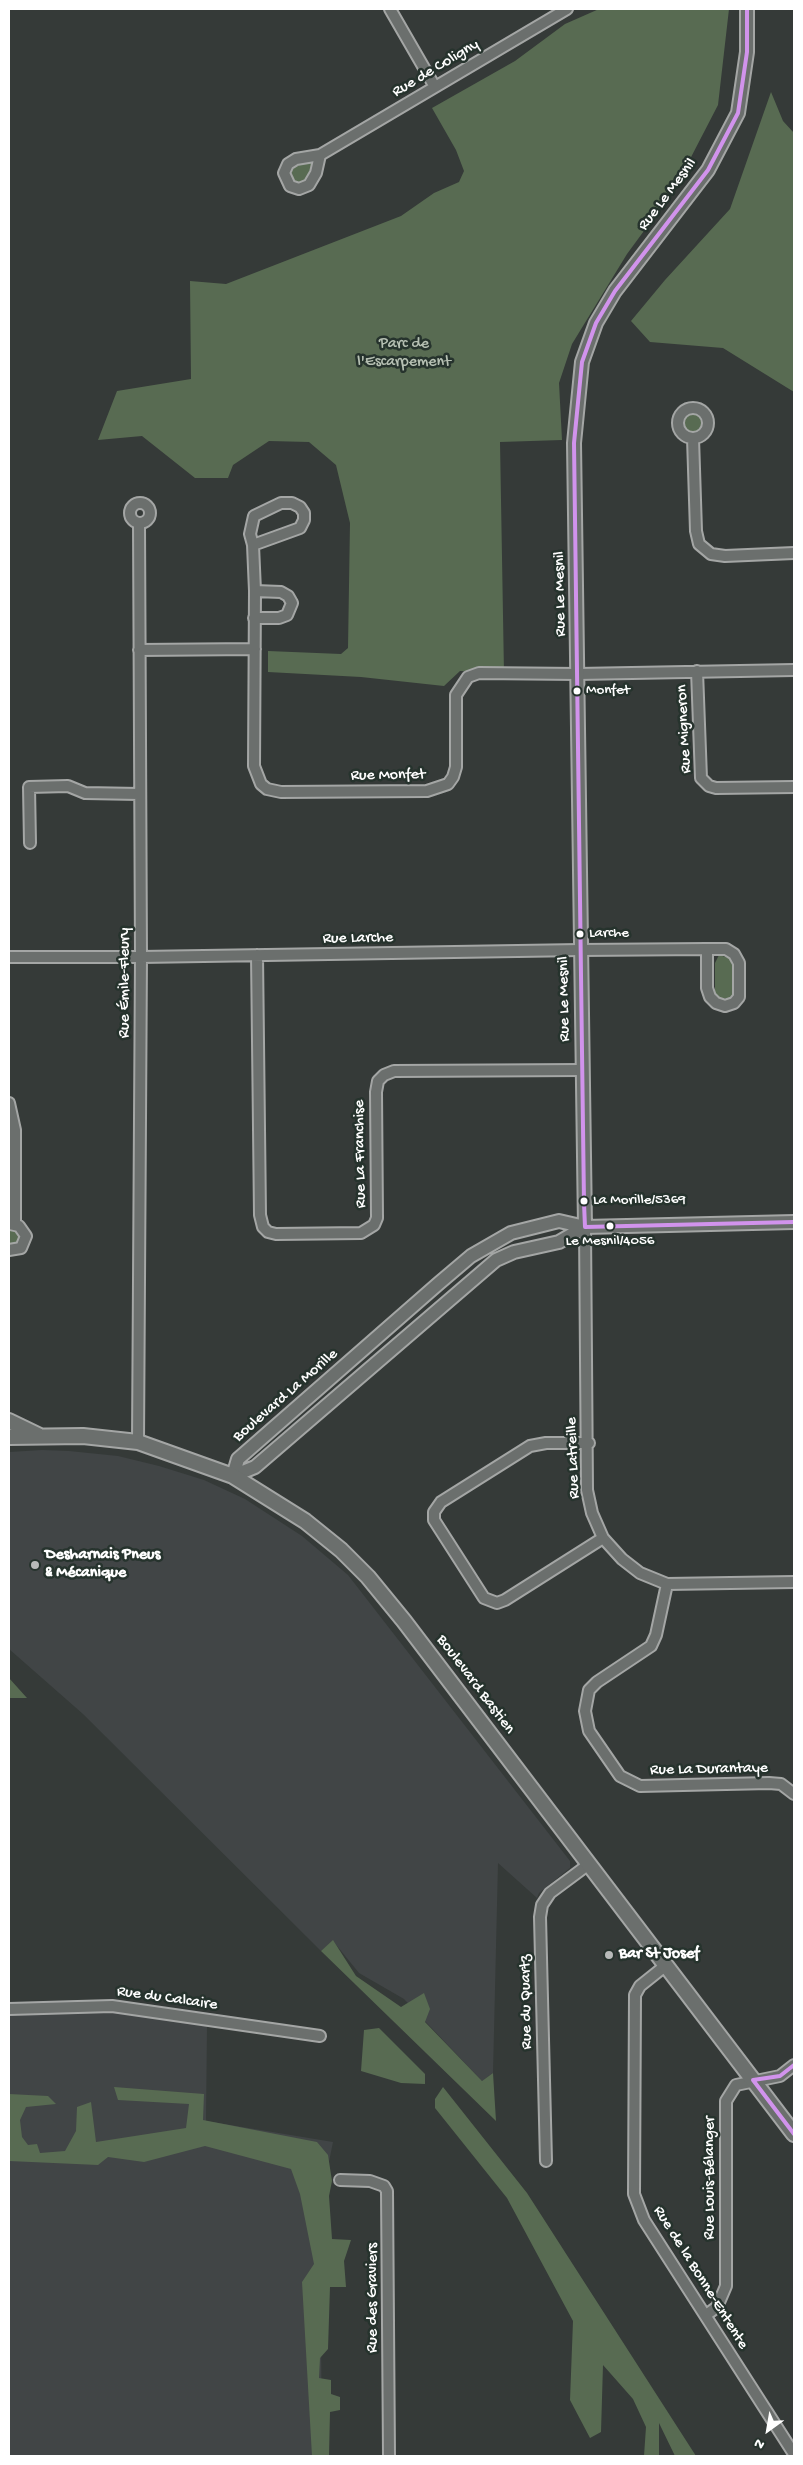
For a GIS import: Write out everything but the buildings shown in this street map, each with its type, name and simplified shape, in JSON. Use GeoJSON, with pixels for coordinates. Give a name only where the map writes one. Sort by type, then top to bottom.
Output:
{"type":"FeatureCollection","features":[{"type":"Feature","properties":{"kind":"main road"},"geometry":{"type":"LineString","coordinates":[[9,1421],[39,1435]]}},
{"type":"Feature","properties":{"kind":"main road","name":"Boulevard Bastien"},"geometry":{"type":"LineString","coordinates":[[9,1437],[39,1435],[83,1436],[138,1442],[233,1476],[305,1521],[341,1550],[368,1577],[794,2134]]}},
{"type":"Feature","properties":{"kind":"street"},"geometry":{"type":"LineString","coordinates":[[390,9],[435,87]]}},
{"type":"Feature","properties":{"kind":"street","name":"Rue de Coligny"},"geometry":{"type":"LineString","coordinates":[[320,155],[567,9]]}},
{"type":"Feature","properties":{"kind":"street","name":"Rue Le Mesnil"},"geometry":{"type":"LineString","coordinates":[[585,1227],[574,443],[582,362],[600,315],[615,291],[708,170],[738,113],[747,52],[747,9]]}},
{"type":"Feature","properties":{"kind":"street"},"geometry":{"type":"LineString","coordinates":[[693,438],[696,531],[699,544],[711,554],[725,556],[794,553]]}},
{"type":"Feature","properties":{"kind":"street"},"geometry":{"type":"LineString","coordinates":[[139,650],[255,649],[253,545],[250,534],[254,516],[281,503],[300,507],[304,513],[304,520],[300,528],[253,545]]}},
{"type":"Feature","properties":{"kind":"street","name":"Rue Émile-Fleury"},"geometry":{"type":"LineString","coordinates":[[138,1442],[142,957],[139,794],[139,523]]}},
{"type":"Feature","properties":{"kind":"street"},"geometry":{"type":"LineString","coordinates":[[254,591],[281,592],[288,596],[292,603],[287,615],[279,618],[254,618]]}},
{"type":"Feature","properties":{"kind":"street","name":"Rue Monfet"},"geometry":{"type":"LineString","coordinates":[[255,649],[254,766],[261,784],[267,789],[281,792],[427,791],[440,788],[454,778],[456,766],[456,695],[468,677],[479,673],[578,674],[794,670]]}},
{"type":"Feature","properties":{"kind":"street","name":"Rue Migneron"},"geometry":{"type":"LineString","coordinates":[[697,671],[699,771],[701,778],[709,786],[716,788],[794,787]]}},
{"type":"Feature","properties":{"kind":"street"},"geometry":{"type":"LineString","coordinates":[[30,843],[29,787],[68,786],[85,793],[139,794]]}},
{"type":"Feature","properties":{"kind":"street","name":"Rue Larche"},"geometry":{"type":"LineString","coordinates":[[9,957],[142,957],[580,950],[707,949],[726,949],[734,954],[739,963],[739,997],[734,1003],[725,1006],[716,1003],[710,997],[707,988],[707,949]]}},
{"type":"Feature","properties":{"kind":"street","name":"Rue La Franchise"},"geometry":{"type":"LineString","coordinates":[[257,955],[260,1215],[263,1227],[268,1232],[276,1234],[361,1233],[368,1231],[374,1225],[377,1218],[376,1092],[378,1081],[384,1075],[394,1071],[582,1070]]}},
{"type":"Feature","properties":{"kind":"street"},"geometry":{"type":"LineString","coordinates":[[9,1104],[16,1130],[12,1224],[25,1232],[26,1240],[21,1248],[9,1250]]}},
{"type":"Feature","properties":{"kind":"street","name":"Boulevard La Morille"},"geometry":{"type":"LineString","coordinates":[[233,1476],[238,1459],[471,1256],[511,1233],[559,1221],[585,1227],[794,1222]]}},
{"type":"Feature","properties":{"kind":"street","name":"Boulevard La Morille"},"geometry":{"type":"LineString","coordinates":[[233,1476],[255,1468],[496,1260],[514,1252],[559,1242],[585,1227]]}},
{"type":"Feature","properties":{"kind":"street","name":"Rue Latreille"},"geometry":{"type":"LineString","coordinates":[[585,1227],[587,1490],[592,1513],[603,1538],[622,1558],[640,1572],[667,1584],[794,1582]]}},
{"type":"Feature","properties":{"kind":"street"},"geometry":{"type":"LineString","coordinates":[[588,1443],[546,1443],[530,1446],[441,1502],[434,1512],[434,1520],[484,1598],[497,1603],[505,1600],[603,1538]]}},
{"type":"Feature","properties":{"kind":"street","name":"Rue La Durantaye"},"geometry":{"type":"LineString","coordinates":[[667,1584],[656,1636],[651,1646],[597,1682],[589,1690],[585,1711],[589,1731],[620,1776],[640,1786],[769,1783],[781,1784],[794,1794]]}},
{"type":"Feature","properties":{"kind":"street","name":"Rue du Quartz"},"geometry":{"type":"LineString","coordinates":[[546,2161],[540,1917],[542,1905],[550,1893],[589,1864]]}},
{"type":"Feature","properties":{"kind":"street","name":"Rue de la Bonne-Entente"},"geometry":{"type":"LineString","coordinates":[[665,1966],[640,1986],[635,1995],[634,2194],[644,2220],[794,2454]]}},
{"type":"Feature","properties":{"kind":"street","name":"Rue du Calcaire"},"geometry":{"type":"LineString","coordinates":[[9,2009],[112,2006],[320,2036]]}},
{"type":"Feature","properties":{"kind":"street","name":"Rue Louis-Bélanger"},"geometry":{"type":"LineString","coordinates":[[706,2315],[717,2307],[726,2286],[726,2101],[736,2085],[780,2076],[794,2065]]}},
{"type":"Feature","properties":{"kind":"street","name":"Rue des Graviers"},"geometry":{"type":"LineString","coordinates":[[340,2180],[370,2180],[384,2186],[387,2191],[389,2456]]}},
{"type":"Feature","properties":{"kind":"shaded area"},"geometry":{"type":"Polygon","coordinates":[[[42,1450],[118,1456],[204,1480],[245,1499],[302,1536],[348,1575],[570,1861],[570,1868],[539,1893],[537,1898],[498,1863],[493,2073],[482,2081],[404,1999],[359,1973],[333,1941],[321,1951],[83,1714],[9,1649],[9,1452],[42,1450]]]}},
{"type":"Feature","properties":{"kind":"shaded area"},"geometry":{"type":"Polygon","coordinates":[[[112,2012],[207,2026],[206,2121],[333,2142],[320,2206],[322,2456],[9,2456],[9,2014],[112,2012]]]}},
{"type":"Feature","properties":{"kind":"green space","name":"Parc de l'Escarpement"},"geometry":{"type":"Polygon","coordinates":[[[599,9],[729,9],[718,105],[674,190],[627,254],[572,344],[559,383],[562,440],[500,442],[504,673],[460,671],[444,686],[361,677],[268,672],[268,651],[341,654],[348,648],[350,523],[336,465],[309,442],[269,441],[233,465],[228,478],[195,478],[142,436],[98,440],[117,391],[191,379],[190,281],[226,284],[401,216],[434,193],[459,182],[464,171],[456,150],[432,108],[515,61],[565,24],[599,9]]]}},
{"type":"Feature","properties":{"kind":"green space"},"geometry":{"type":"Polygon","coordinates":[[[771,92],[783,121],[794,133],[794,392],[723,348],[650,342],[631,321],[665,280],[730,209],[771,92]]]}},
{"type":"Feature","properties":{"kind":"green space"},"geometry":{"type":"Polygon","coordinates":[[[313,160],[307,180],[299,184],[295,183],[291,171],[298,164],[313,160]]]}},
{"type":"Feature","properties":{"kind":"green space"},"geometry":{"type":"Polygon","coordinates":[[[693,408],[702,411],[708,421],[707,430],[693,443],[681,431],[679,425],[682,414],[693,408]]]}},
{"type":"Feature","properties":{"kind":"green space"},"geometry":{"type":"Polygon","coordinates":[[[719,955],[729,958],[733,967],[734,994],[729,998],[719,998],[715,993],[715,963],[719,955]]]}},
{"type":"Feature","properties":{"kind":"green space"},"geometry":{"type":"Polygon","coordinates":[[[13,1226],[20,1241],[18,1245],[9,1246],[9,1232],[13,1226]]]}},
{"type":"Feature","properties":{"kind":"green space"},"geometry":{"type":"Polygon","coordinates":[[[9,1678],[27,1698],[9,1698],[9,1678]]]}},
{"type":"Feature","properties":{"kind":"green space"},"geometry":{"type":"Polygon","coordinates":[[[333,1940],[356,1976],[401,2007],[424,1993],[430,2009],[425,2022],[482,2081],[493,2073],[496,2121],[321,1951],[333,1940]]]}},
{"type":"Feature","properties":{"kind":"green space"},"geometry":{"type":"Polygon","coordinates":[[[379,2028],[425,2074],[425,2084],[401,2083],[361,2071],[364,2030],[379,2028]]]}},
{"type":"Feature","properties":{"kind":"green space"},"geometry":{"type":"Polygon","coordinates":[[[114,2087],[204,2094],[203,2120],[317,2142],[328,2155],[332,2181],[329,2196],[332,2239],[351,2240],[344,2261],[346,2287],[330,2287],[328,2349],[320,2358],[319,2378],[331,2380],[331,2394],[340,2397],[340,2410],[330,2412],[329,2456],[312,2456],[302,2282],[314,2264],[300,2194],[291,2169],[205,2146],[144,2162],[108,2157],[98,2165],[9,2161],[9,2094],[48,2096],[56,2104],[26,2107],[20,2120],[22,2137],[28,2145],[37,2144],[40,2153],[65,2151],[76,2131],[77,2107],[91,2102],[96,2142],[186,2128],[189,2104],[118,2100],[114,2087]]]}},
{"type":"Feature","properties":{"kind":"green space"},"geometry":{"type":"Polygon","coordinates":[[[443,2087],[527,2193],[696,2456],[675,2456],[659,2423],[659,2456],[644,2456],[646,2427],[633,2399],[603,2365],[601,2432],[590,2438],[570,2400],[573,2321],[507,2198],[435,2108],[435,2099],[443,2087]]]}},
{"type":"Feature","properties":{"kind":"transit line"},"geometry":{"type":"LineString","coordinates":[[747,9],[747,52],[738,113],[708,170],[615,291],[596,323],[582,362],[574,443],[584,1203],[585,1227],[794,1222]]}},
{"type":"Feature","properties":{"kind":"transit line"},"geometry":{"type":"LineString","coordinates":[[794,2065],[780,2076],[753,2080],[794,2134]]}},
{"type":"Feature","properties":{"kind":"place","name":"Monfet"},"geometry":{"type":"Point","coordinates":[577,691]}},
{"type":"Feature","properties":{"kind":"place","name":"Larche"},"geometry":{"type":"Point","coordinates":[580,934]}},
{"type":"Feature","properties":{"kind":"place","name":"La Morille/5369"},"geometry":{"type":"Point","coordinates":[584,1201]}},
{"type":"Feature","properties":{"kind":"place","name":"Le Mesnil/4056"},"geometry":{"type":"Point","coordinates":[610,1226]}},
{"type":"Feature","properties":{"kind":"place","name":"Desharnais Pneus & Mécanique"},"geometry":{"type":"Point","coordinates":[35,1565]}},
{"type":"Feature","properties":{"kind":"place","name":"Bar St Josef"},"geometry":{"type":"Point","coordinates":[609,1955]}}]}
